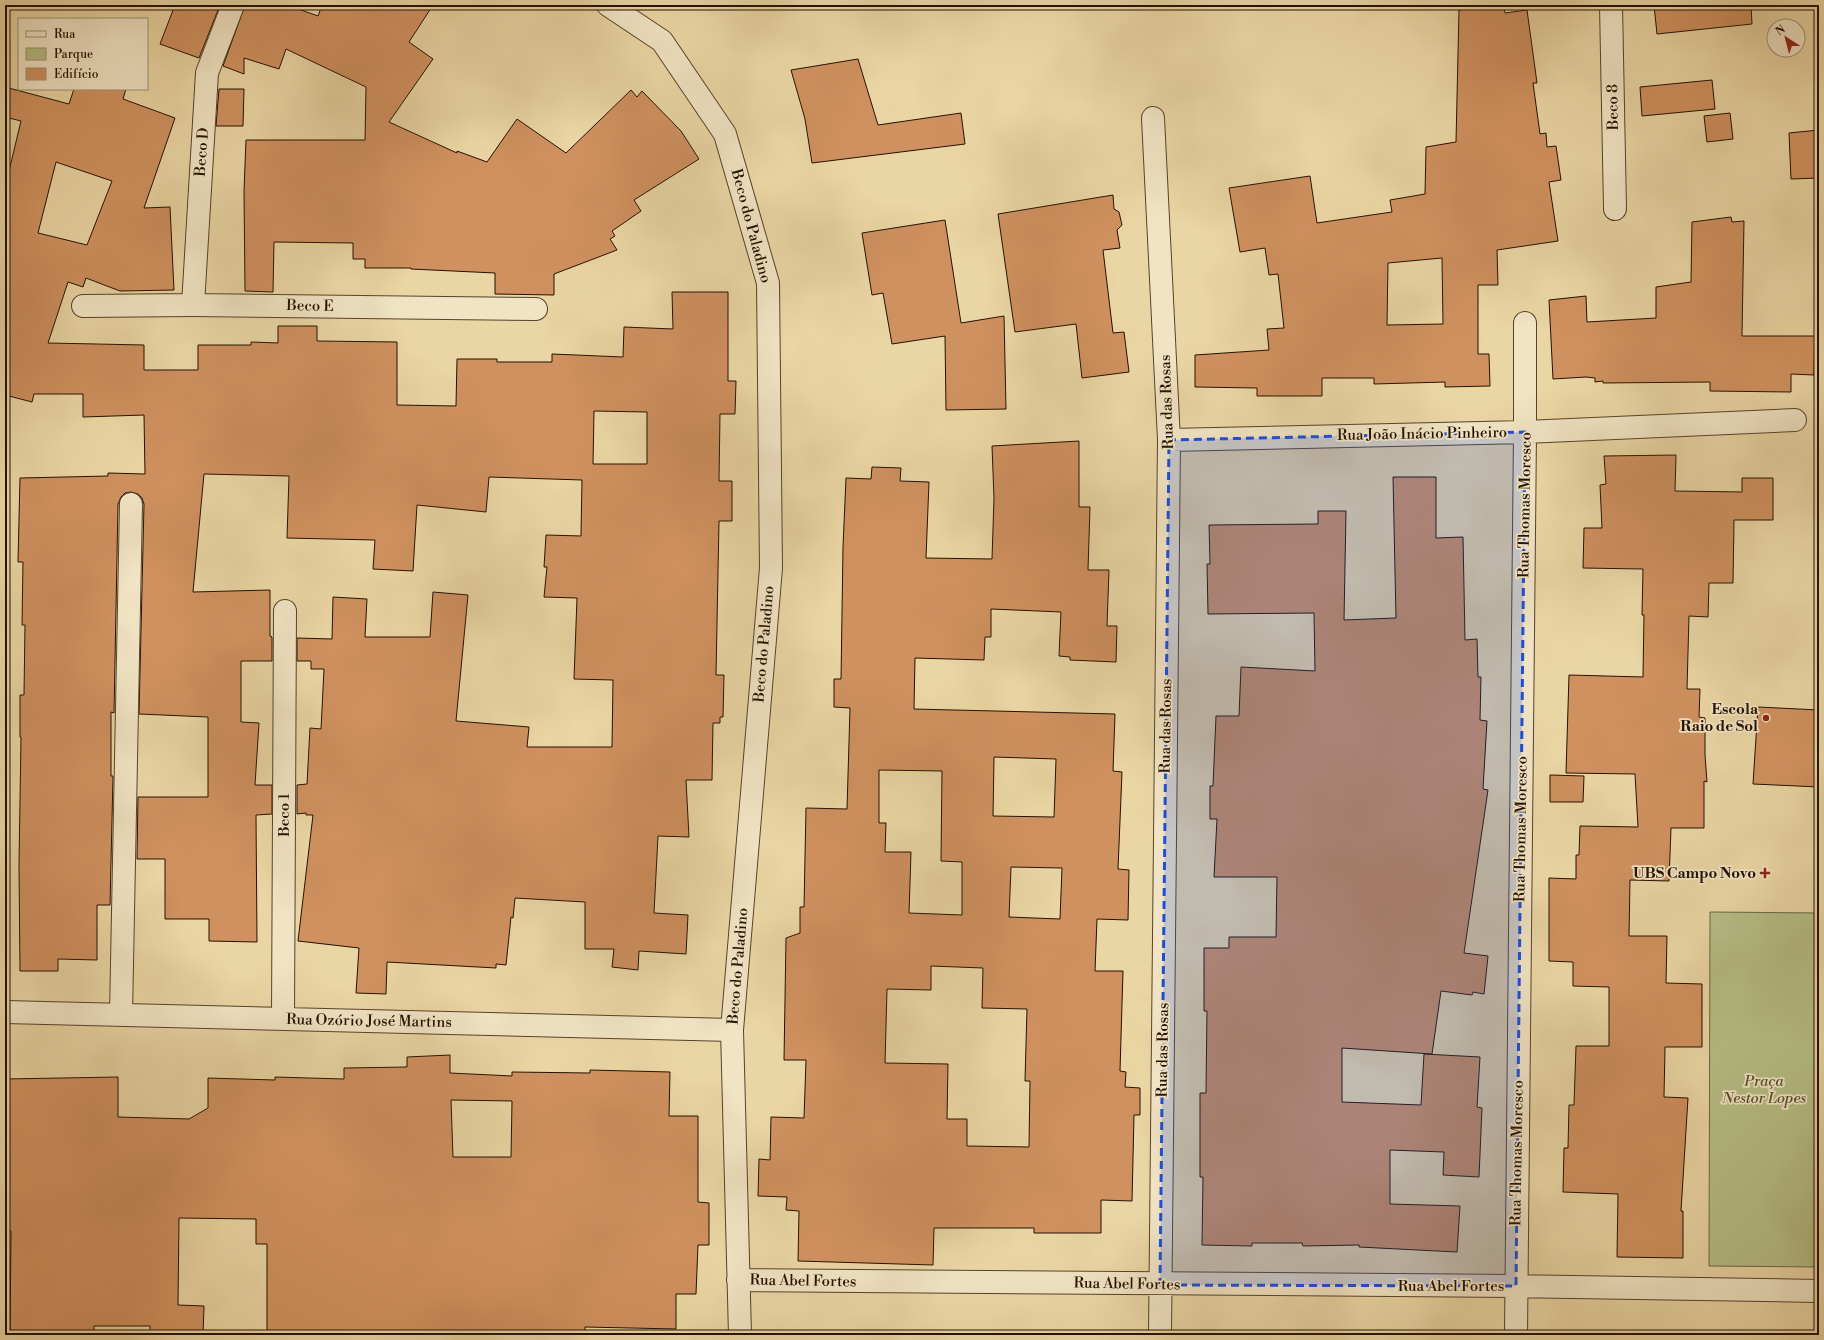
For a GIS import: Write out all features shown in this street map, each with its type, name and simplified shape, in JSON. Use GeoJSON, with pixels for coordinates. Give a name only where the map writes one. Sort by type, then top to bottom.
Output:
{"type":"FeatureCollection","features":[{"type":"Feature","properties":{"kind":"street","name":"Beco D"},"geometry":{"type":"LineString","coordinates":[[193,305],[207,73],[233,5]]}},
{"type":"Feature","properties":{"kind":"street","name":"Beco do Paladino"},"geometry":{"type":"LineString","coordinates":[[608,5],[662,41],[725,134],[768,283],[771,568],[732,1030],[740,1335]]}},
{"type":"Feature","properties":{"kind":"street","name":"Beco 8"},"geometry":{"type":"LineString","coordinates":[[1611,5],[1615,209]]}},
{"type":"Feature","properties":{"kind":"street","name":"Rua das Rosas"},"geometry":{"type":"LineString","coordinates":[[1153,118],[1169,440],[1160,1335]]}},
{"type":"Feature","properties":{"kind":"street","name":"Beco E"},"geometry":{"type":"LineString","coordinates":[[83,306],[193,305],[536,309]]}},
{"type":"Feature","properties":{"kind":"street","name":"Rua Thomas Moresco"},"geometry":{"type":"LineString","coordinates":[[1516,1335],[1525,323]]}},
{"type":"Feature","properties":{"kind":"street","name":"Rua João Inácio Pinheiro"},"geometry":{"type":"LineString","coordinates":[[1169,440],[1525,432],[1795,420]]}},
{"type":"Feature","properties":{"kind":"street"},"geometry":{"type":"LineString","coordinates":[[121,1015],[130,504]]}},
{"type":"Feature","properties":{"kind":"street","name":"Beco 1"},"geometry":{"type":"LineString","coordinates":[[283,1018],[285,611]]}},
{"type":"Feature","properties":{"kind":"street","name":"Rua Ozório José Martins"},"geometry":{"type":"LineString","coordinates":[[5,1012],[732,1030]]}},
{"type":"Feature","properties":{"kind":"street","name":"Rua Abel Fortes"},"geometry":{"type":"LineString","coordinates":[[738,1280],[1160,1285],[1516,1286],[1819,1291]]}},
{"type":"Feature","properties":{"kind":"highlighted area"},"geometry":{"type":"Polygon","coordinates":[[[1525,432],[1516,1286],[1160,1285],[1169,440],[1525,432]]]}},
{"type":"Feature","properties":{"kind":"green space","name":"Praça Nestor Lopes"},"geometry":{"type":"Polygon","coordinates":[[[1710,912],[1819,913],[1819,1267],[1709,1266],[1710,912]]]}},
{"type":"Feature","properties":{"kind":"building"},"geometry":{"type":"Polygon","coordinates":[[[175,5],[220,5],[199,58],[160,44],[175,5]]]}},
{"type":"Feature","properties":{"kind":"building"},"geometry":{"type":"Polygon","coordinates":[[[245,5],[287,5],[318,16],[322,5],[433,5],[409,42],[433,59],[389,122],[457,153],[457,151],[487,162],[517,119],[566,153],[631,90],[637,97],[642,91],[681,131],[699,159],[634,200],[641,211],[612,231],[615,236],[610,239],[617,250],[554,274],[554,295],[495,294],[495,273],[411,268],[365,268],[365,259],[353,259],[353,243],[274,242],[273,292],[245,291],[244,191],[246,140],[365,140],[366,87],[286,49],[279,69],[244,58],[244,74],[223,66],[245,5]]]}},
{"type":"Feature","properties":{"kind":"building"},"geometry":{"type":"Polygon","coordinates":[[[1503,5],[1505,13],[1527,10],[1537,83],[1533,83],[1540,134],[1546,133],[1547,147],[1556,146],[1561,180],[1549,182],[1558,241],[1497,250],[1498,285],[1478,285],[1478,354],[1489,354],[1490,386],[1445,387],[1445,382],[1374,384],[1374,378],[1322,378],[1322,396],[1257,396],[1257,388],[1195,387],[1195,355],[1269,350],[1267,329],[1284,328],[1278,274],[1269,275],[1265,248],[1240,252],[1229,188],[1310,176],[1317,223],[1392,212],[1390,200],[1425,194],[1426,147],[1456,142],[1459,10],[1503,5]],[[1442,258],[1388,263],[1387,325],[1443,324],[1442,258]]]}},
{"type":"Feature","properties":{"kind":"building"},"geometry":{"type":"Polygon","coordinates":[[[1654,5],[1751,5],[1752,24],[1657,34],[1654,5]]]}},
{"type":"Feature","properties":{"kind":"building"},"geometry":{"type":"Polygon","coordinates":[[[858,59],[878,125],[961,113],[965,144],[812,163],[805,119],[791,70],[858,59]]]}},
{"type":"Feature","properties":{"kind":"building"},"geometry":{"type":"Polygon","coordinates":[[[1712,80],[1715,109],[1642,116],[1640,87],[1712,80]]]}},
{"type":"Feature","properties":{"kind":"building"},"geometry":{"type":"Polygon","coordinates":[[[5,87],[69,104],[74,90],[126,90],[123,99],[175,118],[144,208],[170,207],[174,290],[120,291],[86,278],[83,287],[68,282],[48,343],[144,345],[144,370],[198,370],[198,345],[251,345],[251,342],[278,343],[278,326],[317,326],[317,341],[397,342],[397,405],[456,406],[457,359],[497,359],[497,362],[552,362],[552,354],[623,357],[624,327],[673,329],[672,292],[728,292],[728,381],[736,381],[735,414],[720,414],[719,481],[732,481],[732,521],[719,521],[716,675],[724,675],[723,717],[720,717],[720,723],[713,723],[712,780],[686,780],[689,837],[658,836],[654,913],[688,915],[686,954],[639,951],[638,970],[612,967],[614,949],[585,949],[585,902],[515,898],[513,918],[511,917],[506,965],[496,964],[496,968],[387,962],[386,994],[356,993],[359,948],[298,941],[313,815],[306,815],[306,813],[297,814],[297,785],[307,784],[310,728],[321,729],[324,669],[311,669],[311,661],[297,661],[297,638],[332,639],[333,597],[367,599],[365,637],[430,637],[433,592],[468,595],[456,721],[529,727],[527,747],[612,747],[613,680],[574,679],[577,598],[544,597],[547,567],[544,567],[546,535],[581,536],[582,480],[489,477],[486,512],[417,505],[413,571],[373,569],[375,540],[287,538],[289,476],[204,474],[193,592],[270,590],[270,636],[272,637],[272,661],[241,661],[241,722],[259,723],[255,785],[272,785],[272,814],[256,815],[257,942],[209,941],[209,919],[165,919],[165,859],[137,859],[138,797],[208,797],[208,717],[139,714],[144,504],[142,498],[138,494],[131,492],[125,493],[121,497],[118,504],[114,713],[111,712],[111,776],[113,776],[110,905],[97,905],[97,960],[58,959],[58,971],[20,971],[20,695],[24,695],[25,625],[22,625],[23,562],[18,562],[20,478],[108,476],[108,473],[145,474],[144,415],[83,417],[83,394],[34,394],[32,402],[5,395],[5,170],[9,171],[21,121],[5,117],[5,87]],[[56,162],[38,233],[87,245],[112,181],[56,162]],[[594,411],[593,464],[647,464],[647,412],[594,411]]]}},
{"type":"Feature","properties":{"kind":"building"},"geometry":{"type":"Polygon","coordinates":[[[219,89],[244,89],[243,126],[216,126],[219,89]]]}},
{"type":"Feature","properties":{"kind":"building"},"geometry":{"type":"Polygon","coordinates":[[[1730,113],[1733,139],[1707,142],[1704,116],[1730,113]]]}},
{"type":"Feature","properties":{"kind":"building"},"geometry":{"type":"Polygon","coordinates":[[[1819,130],[1819,178],[1791,179],[1789,133],[1819,130]]]}},
{"type":"Feature","properties":{"kind":"building"},"geometry":{"type":"Polygon","coordinates":[[[1113,195],[1114,209],[1119,212],[1122,225],[1117,230],[1120,248],[1103,250],[1113,333],[1124,332],[1129,372],[1082,378],[1076,324],[1015,332],[998,214],[1113,195]]]}},
{"type":"Feature","properties":{"kind":"building"},"geometry":{"type":"Polygon","coordinates":[[[1731,217],[1732,222],[1744,221],[1742,336],[1815,336],[1814,375],[1791,374],[1791,392],[1710,391],[1710,382],[1603,383],[1603,381],[1595,382],[1595,378],[1586,377],[1553,379],[1549,300],[1586,296],[1587,322],[1656,318],[1656,287],[1691,282],[1692,222],[1731,217]]]}},
{"type":"Feature","properties":{"kind":"building"},"geometry":{"type":"Polygon","coordinates":[[[945,220],[961,323],[1004,316],[1006,409],[946,410],[945,336],[892,344],[883,293],[872,295],[862,233],[945,220]]]}},
{"type":"Feature","properties":{"kind":"building"},"geometry":{"type":"Polygon","coordinates":[[[1079,441],[1079,507],[1090,507],[1088,570],[1109,570],[1107,626],[1117,626],[1116,662],[1070,660],[1070,657],[1059,656],[1061,612],[991,609],[991,637],[985,637],[984,660],[915,658],[914,709],[1115,714],[1113,771],[1122,772],[1118,869],[1129,870],[1128,920],[1097,919],[1095,971],[1123,971],[1120,1071],[1126,1072],[1125,1087],[1140,1088],[1140,1115],[1134,1115],[1132,1201],[1101,1200],[1101,1233],[1034,1233],[1034,1228],[934,1228],[933,1265],[798,1261],[799,1211],[786,1210],[787,1197],[758,1196],[759,1159],[770,1160],[771,1117],[804,1118],[806,1060],[784,1060],[786,938],[800,933],[800,907],[804,907],[806,808],[847,809],[850,708],[834,707],[834,679],[841,679],[843,547],[846,478],[871,479],[872,467],[901,468],[900,481],[929,482],[926,558],[992,559],[994,498],[992,446],[1079,441]],[[994,757],[993,816],[1054,817],[1056,759],[994,757]],[[879,770],[879,823],[886,823],[885,852],[911,852],[909,913],[962,915],[962,862],[941,861],[942,771],[879,770]],[[1011,867],[1009,917],[1060,919],[1062,868],[1011,867]],[[931,966],[931,990],[887,989],[885,1063],[948,1064],[947,1119],[967,1119],[967,1146],[1029,1147],[1030,1081],[1025,1081],[1027,1009],[982,1008],[983,968],[931,966]]]}},
{"type":"Feature","properties":{"kind":"building"},"geometry":{"type":"Polygon","coordinates":[[[1676,455],[1675,491],[1742,492],[1742,478],[1773,478],[1773,520],[1734,520],[1733,583],[1709,583],[1708,617],[1689,616],[1687,689],[1700,689],[1699,717],[1705,718],[1707,782],[1704,781],[1704,828],[1671,828],[1669,881],[1630,880],[1629,936],[1667,936],[1666,983],[1702,984],[1702,1047],[1665,1047],[1664,1097],[1688,1098],[1681,1211],[1683,1211],[1683,1258],[1617,1257],[1618,1194],[1563,1192],[1564,1148],[1568,1148],[1569,1105],[1574,1105],[1576,1046],[1609,1046],[1609,987],[1573,986],[1573,962],[1549,961],[1549,878],[1576,879],[1576,855],[1579,855],[1580,826],[1638,827],[1635,774],[1566,773],[1569,675],[1643,677],[1643,569],[1583,568],[1584,528],[1602,528],[1600,485],[1606,484],[1604,456],[1676,455]]]}},
{"type":"Feature","properties":{"kind":"building"},"geometry":{"type":"Polygon","coordinates":[[[1393,477],[1436,477],[1436,538],[1463,537],[1465,640],[1477,639],[1478,677],[1481,677],[1480,720],[1487,721],[1483,789],[1488,790],[1464,953],[1488,956],[1484,994],[1473,992],[1472,995],[1441,991],[1432,1054],[1342,1048],[1342,1102],[1421,1105],[1424,1054],[1480,1057],[1477,1107],[1482,1108],[1479,1177],[1443,1175],[1444,1152],[1390,1150],[1390,1204],[1460,1206],[1457,1252],[1359,1247],[1359,1245],[1303,1246],[1302,1243],[1252,1243],[1252,1246],[1202,1245],[1203,1177],[1200,1177],[1200,1093],[1206,1093],[1207,1011],[1204,1011],[1204,948],[1229,948],[1229,937],[1276,937],[1277,877],[1214,877],[1217,819],[1210,819],[1210,786],[1213,786],[1216,716],[1239,716],[1241,667],[1315,671],[1314,613],[1208,614],[1207,564],[1210,564],[1209,525],[1318,524],[1318,511],[1346,511],[1344,620],[1396,618],[1393,477]]]}},
{"type":"Feature","properties":{"kind":"building"},"geometry":{"type":"Polygon","coordinates":[[[1758,707],[1819,710],[1819,787],[1753,784],[1758,707]]]}},
{"type":"Feature","properties":{"kind":"building"},"geometry":{"type":"Polygon","coordinates":[[[1550,775],[1584,776],[1583,802],[1550,802],[1550,775]]]}},
{"type":"Feature","properties":{"kind":"building"},"geometry":{"type":"Polygon","coordinates":[[[450,1055],[450,1073],[512,1076],[512,1072],[590,1073],[590,1070],[670,1072],[669,1116],[698,1116],[698,1202],[709,1203],[709,1245],[698,1245],[696,1294],[676,1294],[676,1329],[585,1327],[585,1335],[267,1335],[267,1244],[256,1244],[256,1219],[179,1218],[178,1305],[204,1306],[203,1335],[150,1334],[150,1326],[94,1326],[94,1335],[10,1335],[11,1231],[5,1231],[5,1079],[118,1077],[118,1117],[189,1119],[208,1108],[208,1078],[275,1080],[275,1077],[344,1079],[344,1068],[407,1067],[407,1057],[450,1055]],[[451,1100],[453,1157],[511,1157],[512,1101],[451,1100]]]}},
{"type":"Feature","properties":{"kind":"place","name":"Escola Raio de Sol"},"geometry":{"type":"Point","coordinates":[1766,718]}},
{"type":"Feature","properties":{"kind":"place","name":"UBS Campo Novo"},"geometry":{"type":"Point","coordinates":[1765,873]}}]}
